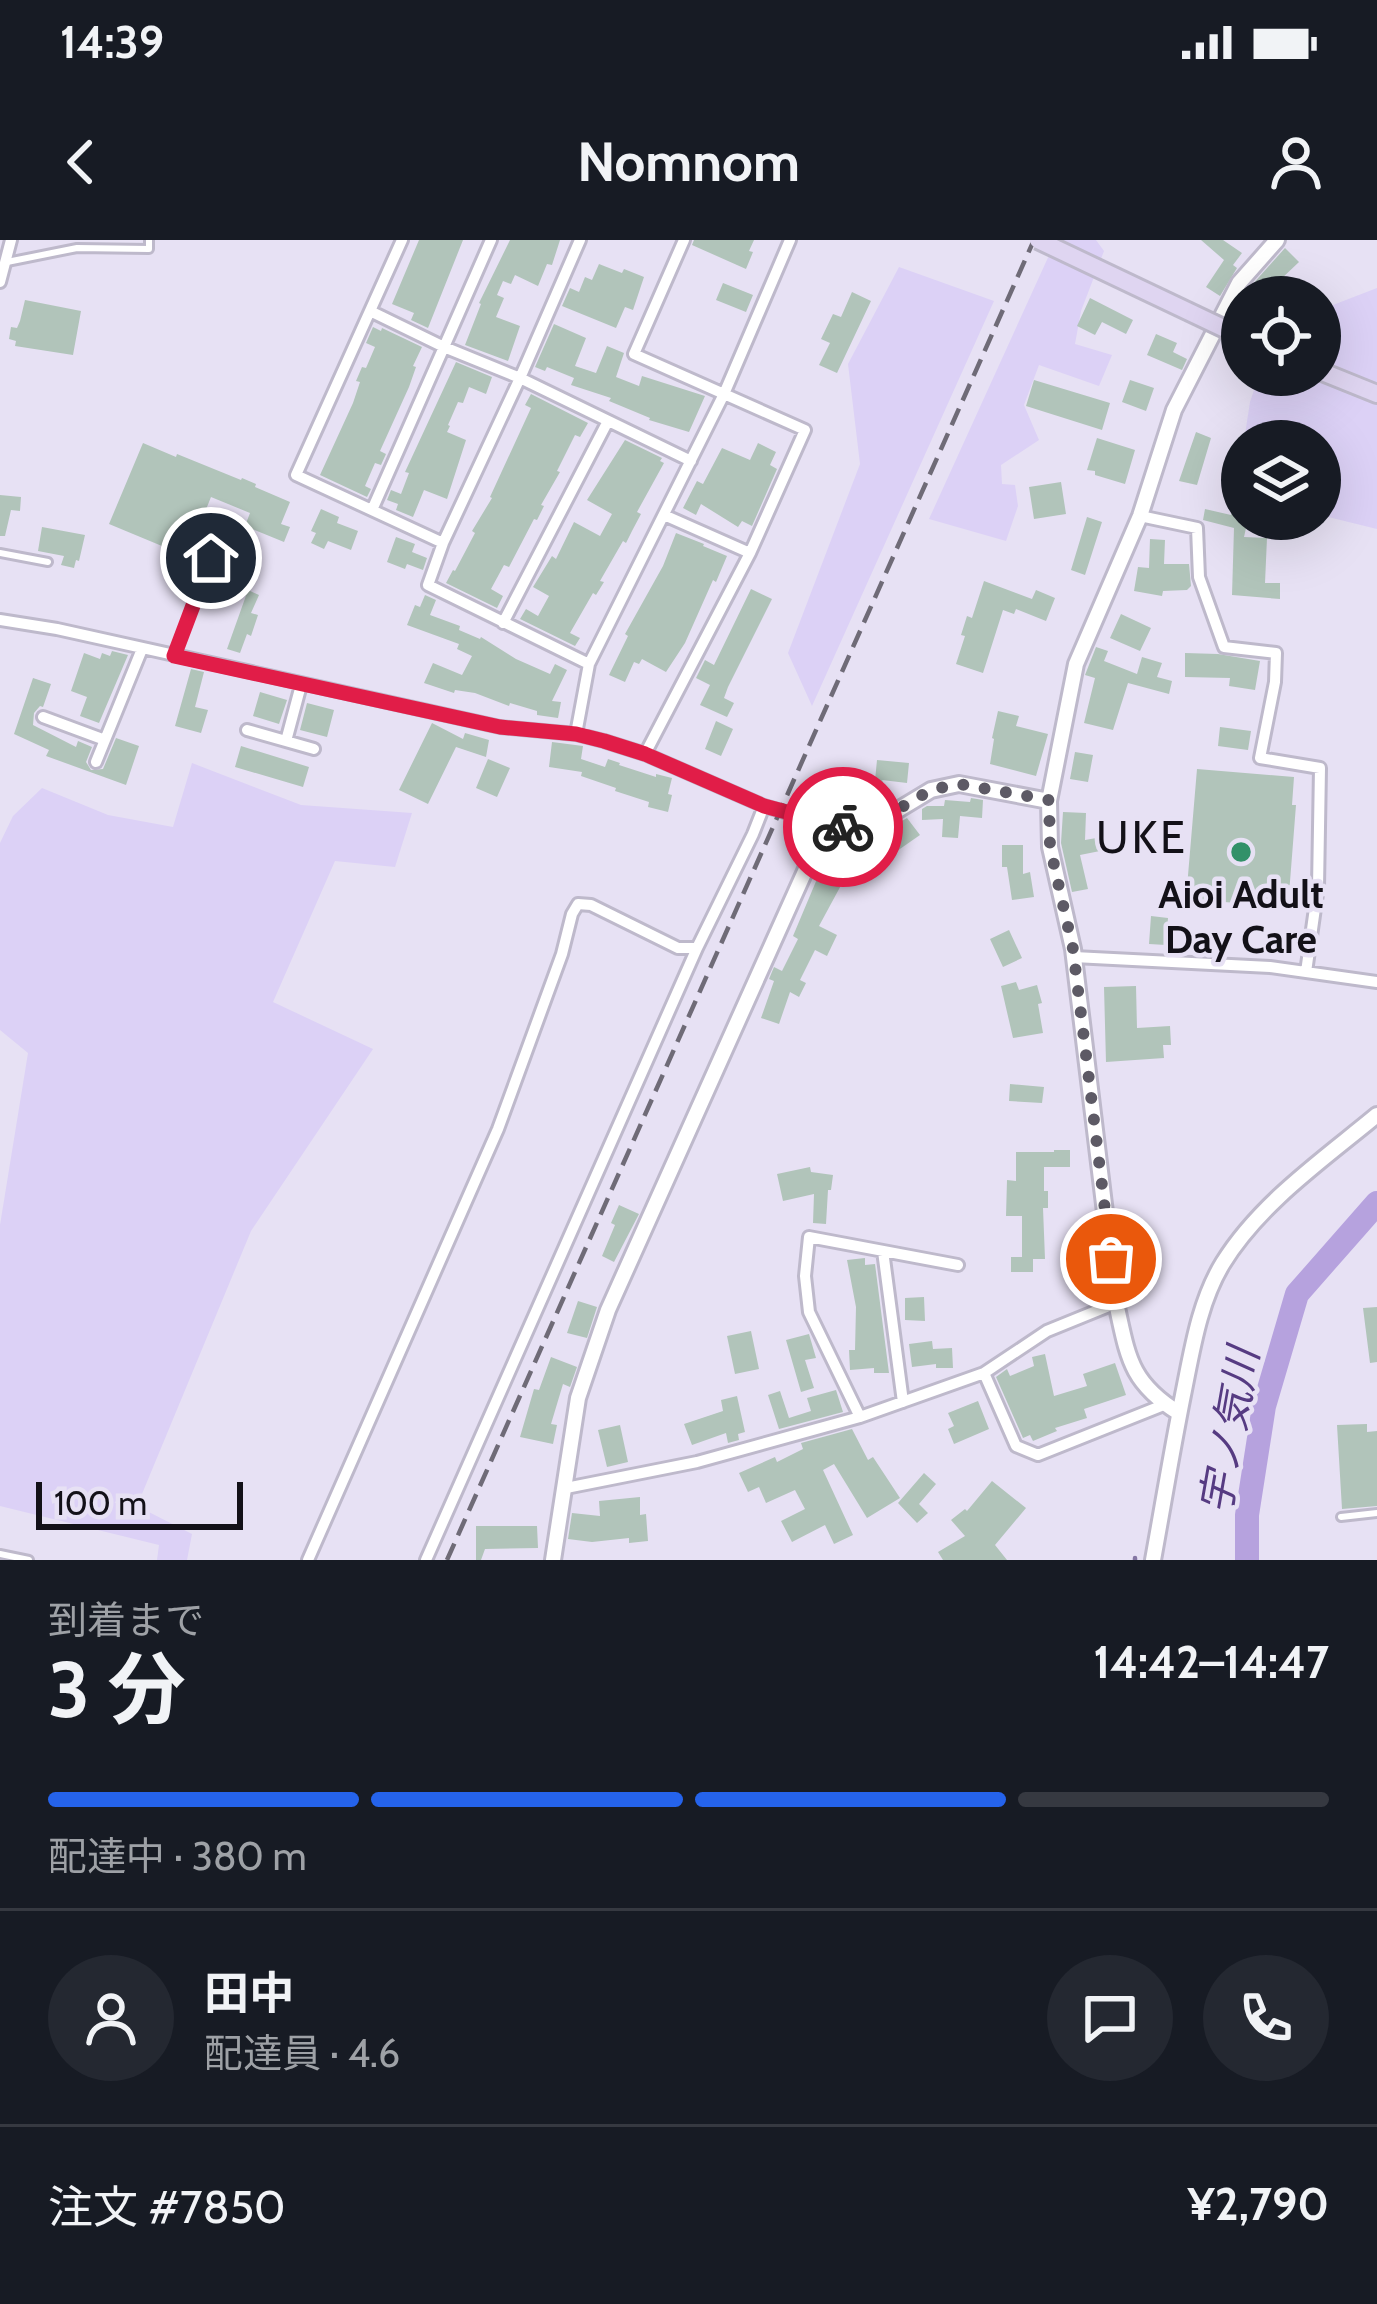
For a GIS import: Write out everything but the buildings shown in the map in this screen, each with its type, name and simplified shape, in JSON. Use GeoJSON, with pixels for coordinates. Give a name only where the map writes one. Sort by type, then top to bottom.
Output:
{"type":"FeatureCollection","features":[{"type":"Feature","properties":{"kind":"main road"},"geometry":{"type":"LineString","coordinates":[[1039,240],[1221,327]]}},
{"type":"Feature","properties":{"kind":"main road"},"geometry":{"type":"LineString","coordinates":[[1341,379],[1377,394]]}},
{"type":"Feature","properties":{"kind":"street"},"geometry":{"type":"LineString","coordinates":[[0,282],[11,240]]}},
{"type":"Feature","properties":{"kind":"street"},"geometry":{"type":"LineString","coordinates":[[402,240],[296,475],[443,543]]}},
{"type":"Feature","properties":{"kind":"street"},"geometry":{"type":"LineString","coordinates":[[372,510],[491,240]]}},
{"type":"Feature","properties":{"kind":"street"},"geometry":{"type":"LineString","coordinates":[[580,240],[428,585],[589,664]]}},
{"type":"Feature","properties":{"kind":"street"},"geometry":{"type":"LineString","coordinates":[[645,754],[750,553],[805,430],[634,354],[684,240]]}},
{"type":"Feature","properties":{"kind":"street"},"geometry":{"type":"LineString","coordinates":[[576,734],[589,664],[724,394],[790,240]]}},
{"type":"Feature","properties":{"kind":"street"},"geometry":{"type":"LineString","coordinates":[[1173,1408],[1148,1390],[1128,1356],[1116,1303],[1074,957],[1050,847],[1049,800],[1076,664],[1140,516],[1174,410],[1239,283],[1277,240]]}},
{"type":"Feature","properties":{"kind":"street"},"geometry":{"type":"LineString","coordinates":[[370,311],[691,461]]}},
{"type":"Feature","properties":{"kind":"street"},"geometry":{"type":"LineString","coordinates":[[502,623],[608,421]]}},
{"type":"Feature","properties":{"kind":"street"},"geometry":{"type":"LineString","coordinates":[[664,515],[750,553]]}},
{"type":"Feature","properties":{"kind":"street"},"geometry":{"type":"LineString","coordinates":[[1140,516],[1197,527],[1199,577],[1224,646],[1276,652],[1276,682],[1260,758],[1320,768],[1318,887],[1306,971]]}},
{"type":"Feature","properties":{"kind":"street"},"geometry":{"type":"LineString","coordinates":[[0,620],[500,727],[576,734],[645,754],[764,806],[840,828]]}},
{"type":"Feature","properties":{"kind":"street"},"geometry":{"type":"LineString","coordinates":[[96,762],[142,649]]}},
{"type":"Feature","properties":{"kind":"street"},"geometry":{"type":"LineString","coordinates":[[286,741],[301,685]]}},
{"type":"Feature","properties":{"kind":"street"},"geometry":{"type":"LineString","coordinates":[[43,717],[105,740]]}},
{"type":"Feature","properties":{"kind":"street"},"geometry":{"type":"LineString","coordinates":[[247,730],[314,749]]}},
{"type":"Feature","properties":{"kind":"street"},"geometry":{"type":"LineString","coordinates":[[553,1560],[578,1398],[608,1310],[814,849],[840,828],[883,818],[931,790],[959,784],[1049,800]]}},
{"type":"Feature","properties":{"kind":"street"},"geometry":{"type":"LineString","coordinates":[[427,1560],[764,806]]}},
{"type":"Feature","properties":{"kind":"street"},"geometry":{"type":"LineString","coordinates":[[308,1560],[497,1129],[578,904],[590,905],[678,948],[698,947]]}},
{"type":"Feature","properties":{"kind":"street"},"geometry":{"type":"LineString","coordinates":[[1074,957],[1306,971],[1377,982]]}},
{"type":"Feature","properties":{"kind":"street"},"geometry":{"type":"LineString","coordinates":[[1153,1560],[1173,1408],[1199,1322],[1224,1262],[1294,1184],[1377,1115]]}},
{"type":"Feature","properties":{"kind":"street"},"geometry":{"type":"LineString","coordinates":[[860,1417],[809,1312],[809,1237],[958,1264]]}},
{"type":"Feature","properties":{"kind":"street"},"geometry":{"type":"LineString","coordinates":[[883,1250],[903,1402]]}},
{"type":"Feature","properties":{"kind":"street"},"geometry":{"type":"LineString","coordinates":[[566,1488],[697,1462],[860,1417],[984,1372],[1047,1331],[1116,1303]]}},
{"type":"Feature","properties":{"kind":"street"},"geometry":{"type":"LineString","coordinates":[[984,1372],[1016,1446],[1038,1455],[1173,1408]]}},
{"type":"Feature","properties":{"kind":"lane"},"geometry":{"type":"LineString","coordinates":[[5,262],[78,244],[149,249],[149,240]]}},
{"type":"Feature","properties":{"kind":"lane"},"geometry":{"type":"LineString","coordinates":[[0,553],[48,562]]}},
{"type":"Feature","properties":{"kind":"lane"},"geometry":{"type":"LineString","coordinates":[[174,656],[211,558]]}},
{"type":"Feature","properties":{"kind":"lane"},"geometry":{"type":"LineString","coordinates":[[1341,1517],[1377,1513]]}},
{"type":"Feature","properties":{"kind":"lane"},"geometry":{"type":"LineString","coordinates":[[0,1554],[28,1560]]}},
{"type":"Feature","properties":{"kind":"shaded area"},"geometry":{"type":"Polygon","coordinates":[[[1056,240],[1096,240],[1104,251],[1081,311],[1075,344],[1112,355],[1099,386],[1039,365],[1024,405],[1039,440],[1001,465],[1002,484],[1015,485],[1018,506],[1006,541],[929,519],[1056,240]]]}},
{"type":"Feature","properties":{"kind":"shaded area"},"geometry":{"type":"Polygon","coordinates":[[[899,267],[994,301],[812,706],[788,653],[860,464],[848,364],[899,267]]]}},
{"type":"Feature","properties":{"kind":"shaded area"},"geometry":{"type":"Polygon","coordinates":[[[1377,288],[1377,529],[1341,520],[1341,420],[1247,420],[1252,396],[1341,396],[1341,302],[1377,288]]]}},
{"type":"Feature","properties":{"kind":"shaded area"},"geometry":{"type":"Polygon","coordinates":[[[192,763],[301,805],[412,813],[395,867],[335,861],[273,1002],[373,1049],[251,1231],[137,1506],[192,1534],[187,1560],[157,1560],[159,1545],[0,1506],[0,1225],[28,1053],[0,1030],[0,843],[13,816],[42,788],[108,815],[173,827],[192,763]]]}},
{"type":"Feature","properties":{"kind":"waterway","name":"宇ノ気川"},"geometry":{"type":"LineString","coordinates":[[1247,1560],[1247,1515],[1264,1406],[1297,1294],[1377,1203]]}},
{"type":"Feature","properties":{"kind":"railway"},"geometry":{"type":"LineString","coordinates":[[447,1560],[1034,240]]}},
{"type":"Feature","properties":{"kind":"way so far"},"geometry":{"type":"LineString","coordinates":[[843,827],[883,818],[931,790],[959,784],[1049,800],[1050,847],[1073,949],[1111,1259]]}},
{"type":"Feature","properties":{"kind":"place","name":"Aioi Adult Day Care"},"geometry":{"type":"Point","coordinates":[1241,852]}},
{"type":"Feature","properties":{"kind":"district","name":"UKE"},"geometry":{"type":"Point","coordinates":[1142,837]}},
{"type":"Feature","properties":{"kind":"route"},"geometry":{"type":"LineString","coordinates":[[211,558],[174,656],[500,727],[604,741],[764,806],[843,827]]}}]}
